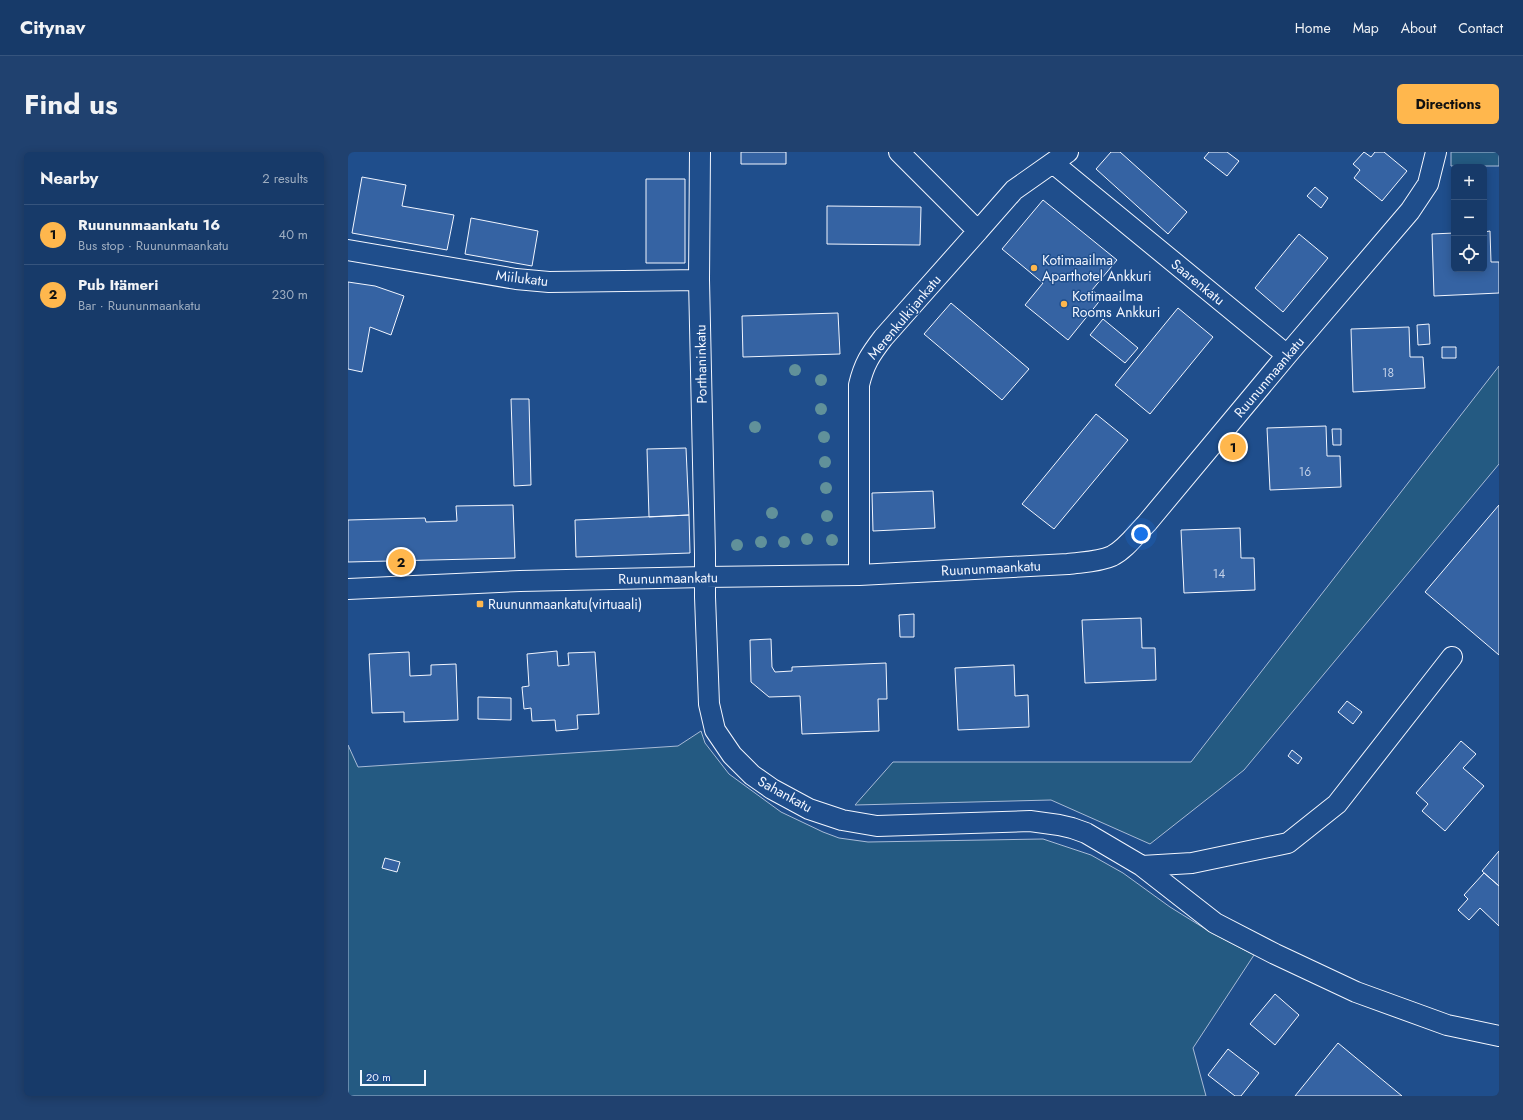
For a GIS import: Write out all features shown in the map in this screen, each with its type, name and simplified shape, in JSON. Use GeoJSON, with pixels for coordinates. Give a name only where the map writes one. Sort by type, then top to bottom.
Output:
{"type":"FeatureCollection","features":[{"type":"Feature","properties":{"kind":"street","name":"Porthaninkatu"},"geometry":{"type":"LineString","coordinates":[[700,152],[699,280],[705,577]]}},
{"type":"Feature","properties":{"kind":"street"},"geometry":{"type":"LineString","coordinates":[[899,152],[978,231]]}},
{"type":"Feature","properties":{"kind":"street","name":"Ruununmaankatu"},"geometry":{"type":"LineString","coordinates":[[348,589],[520,582],[859,575],[1068,564],[1098,560],[1112,556],[1124,548],[1147,523],[1287,355],[1410,211],[1428,184],[1436,157],[1436,152]]}},
{"type":"Feature","properties":{"kind":"street","name":"Merenkulkijankatu"},"geometry":{"type":"LineString","coordinates":[[859,575],[858,385],[863,369],[871,354],[883,338],[1014,190],[1060,157]]}},
{"type":"Feature","properties":{"kind":"street","name":"Saarenkatu"},"geometry":{"type":"LineString","coordinates":[[1060,157],[1287,355]]}},
{"type":"Feature","properties":{"kind":"street","name":"Miilukatu"},"geometry":{"type":"LineString","coordinates":[[348,250],[516,279],[549,282],[699,280]]}},
{"type":"Feature","properties":{"kind":"street","name":"Sahankatu"},"geometry":{"type":"LineString","coordinates":[[705,577],[709,704],[715,730],[732,755],[752,775],[772,789],[809,809],[849,822],[877,826],[1030,821],[1059,824],[1086,833],[1142,866],[1215,923],[1275,954],[1356,992],[1447,1025],[1499,1036]]}},
{"type":"Feature","properties":{"kind":"street"},"geometry":{"type":"LineString","coordinates":[[1142,866],[1192,863],[1288,843],[1337,804],[1452,657]]}},
{"type":"Feature","properties":{"kind":"shaded area"},"geometry":{"type":"Polygon","coordinates":[[[1451,152],[1499,152],[1499,166],[1487,166],[1487,164],[1451,164],[1451,152]]]}},
{"type":"Feature","properties":{"kind":"shaded area"},"geometry":{"type":"Polygon","coordinates":[[[1499,366],[1499,464],[1244,770],[1150,844],[1051,800],[855,805],[893,762],[1191,762],[1499,366]]]}},
{"type":"Feature","properties":{"kind":"shaded area"},"geometry":{"type":"Polygon","coordinates":[[[701,731],[705,743],[729,774],[781,812],[823,832],[839,838],[868,842],[1043,839],[1091,855],[1123,873],[1170,907],[1212,933],[1254,955],[1193,1048],[1206,1096],[348,1096],[348,745],[358,767],[678,746],[701,731]]]}},
{"type":"Feature","properties":{"kind":"building"},"geometry":{"type":"Polygon","coordinates":[[[741,152],[786,152],[786,164],[741,164],[741,152]]]}},
{"type":"Feature","properties":{"kind":"building"},"geometry":{"type":"Polygon","coordinates":[[[1111,152],[1120,152],[1187,212],[1168,234],[1096,169],[1111,152]]]}},
{"type":"Feature","properties":{"kind":"building"},"geometry":{"type":"Polygon","coordinates":[[[1209,152],[1227,152],[1239,161],[1227,176],[1204,158],[1209,152]]]}},
{"type":"Feature","properties":{"kind":"building"},"geometry":{"type":"Polygon","coordinates":[[[1364,152],[1371,157],[1375,152],[1384,152],[1407,171],[1382,201],[1354,178],[1360,170],[1353,164],[1364,152]]]}},
{"type":"Feature","properties":{"kind":"building"},"geometry":{"type":"Polygon","coordinates":[[[362,177],[406,185],[402,206],[454,215],[447,250],[352,233],[362,177]]]}},
{"type":"Feature","properties":{"kind":"building"},"geometry":{"type":"Polygon","coordinates":[[[646,179],[685,179],[685,263],[646,263],[646,179]]]}},
{"type":"Feature","properties":{"kind":"building"},"geometry":{"type":"Polygon","coordinates":[[[1315,187],[1328,198],[1321,208],[1307,196],[1315,187]]]}},
{"type":"Feature","properties":{"kind":"building"},"geometry":{"type":"Polygon","coordinates":[[[1043,200],[1117,260],[1092,290],[1102,298],[1068,340],[1025,305],[1043,283],[1002,249],[1043,200]]]}},
{"type":"Feature","properties":{"kind":"building"},"geometry":{"type":"Polygon","coordinates":[[[827,206],[921,207],[920,245],[827,244],[827,206]]]}},
{"type":"Feature","properties":{"kind":"building"},"geometry":{"type":"Polygon","coordinates":[[[471,218],[538,231],[532,266],[465,254],[471,218]]]}},
{"type":"Feature","properties":{"kind":"building"},"geometry":{"type":"Polygon","coordinates":[[[1490,231],[1491,262],[1499,262],[1499,293],[1434,296],[1432,234],[1451,233],[1451,272],[1487,272],[1487,232],[1490,231]]]}},
{"type":"Feature","properties":{"kind":"building"},"geometry":{"type":"Polygon","coordinates":[[[1299,234],[1328,258],[1283,312],[1255,288],[1299,234]]]}},
{"type":"Feature","properties":{"kind":"building"},"geometry":{"type":"Polygon","coordinates":[[[348,282],[375,286],[404,296],[391,335],[370,327],[362,372],[348,369],[348,282]]]}},
{"type":"Feature","properties":{"kind":"building"},"geometry":{"type":"Polygon","coordinates":[[[951,303],[1029,369],[1002,400],[924,334],[951,303]]]}},
{"type":"Feature","properties":{"kind":"building"},"geometry":{"type":"Polygon","coordinates":[[[1178,308],[1213,337],[1150,414],[1115,385],[1178,308]]]}},
{"type":"Feature","properties":{"kind":"building"},"geometry":{"type":"Polygon","coordinates":[[[838,313],[840,354],[743,357],[742,316],[838,313]]]}},
{"type":"Feature","properties":{"kind":"building"},"geometry":{"type":"Polygon","coordinates":[[[1103,319],[1138,348],[1125,363],[1090,335],[1103,319]]]}},
{"type":"Feature","properties":{"kind":"building"},"geometry":{"type":"Polygon","coordinates":[[[1429,324],[1430,344],[1418,345],[1417,325],[1429,324]]]}},
{"type":"Feature","properties":{"kind":"building"},"geometry":{"type":"Polygon","coordinates":[[[1409,327],[1410,357],[1423,357],[1425,388],[1353,392],[1351,329],[1409,327]]]}},
{"type":"Feature","properties":{"kind":"building"},"geometry":{"type":"Polygon","coordinates":[[[1442,347],[1456,347],[1456,358],[1442,358],[1442,347]]]}},
{"type":"Feature","properties":{"kind":"building"},"geometry":{"type":"Polygon","coordinates":[[[511,399],[529,399],[531,485],[514,486],[511,399]]]}},
{"type":"Feature","properties":{"kind":"building"},"geometry":{"type":"Polygon","coordinates":[[[1096,414],[1128,440],[1054,529],[1022,504],[1096,414]]]}},
{"type":"Feature","properties":{"kind":"building"},"geometry":{"type":"Polygon","coordinates":[[[1326,426],[1327,456],[1340,456],[1341,487],[1270,490],[1267,428],[1326,426]]]}},
{"type":"Feature","properties":{"kind":"building"},"geometry":{"type":"Polygon","coordinates":[[[1332,429],[1341,429],[1341,445],[1333,445],[1332,429]]]}},
{"type":"Feature","properties":{"kind":"building"},"geometry":{"type":"Polygon","coordinates":[[[686,448],[689,515],[649,517],[647,449],[686,448]]]}},
{"type":"Feature","properties":{"kind":"building"},"geometry":{"type":"Polygon","coordinates":[[[933,491],[935,528],[873,531],[872,493],[933,491]]]}},
{"type":"Feature","properties":{"kind":"building"},"geometry":{"type":"Polygon","coordinates":[[[513,505],[515,558],[348,562],[348,520],[425,518],[426,522],[457,521],[456,506],[513,505]]]}},
{"type":"Feature","properties":{"kind":"building"},"geometry":{"type":"Polygon","coordinates":[[[1499,505],[1499,655],[1425,592],[1499,505]]]}},
{"type":"Feature","properties":{"kind":"building"},"geometry":{"type":"Polygon","coordinates":[[[689,515],[690,553],[576,557],[575,520],[689,515]]]}},
{"type":"Feature","properties":{"kind":"building"},"geometry":{"type":"Polygon","coordinates":[[[1240,528],[1241,558],[1254,558],[1255,590],[1184,593],[1181,530],[1240,528]]]}},
{"type":"Feature","properties":{"kind":"building"},"geometry":{"type":"Polygon","coordinates":[[[914,614],[914,637],[900,637],[899,615],[914,614]]]}},
{"type":"Feature","properties":{"kind":"building"},"geometry":{"type":"Polygon","coordinates":[[[1141,618],[1142,648],[1155,648],[1156,680],[1085,683],[1082,620],[1141,618]]]}},
{"type":"Feature","properties":{"kind":"building"},"geometry":{"type":"Polygon","coordinates":[[[771,639],[772,667],[775,672],[792,671],[792,667],[886,663],[887,699],[878,699],[879,731],[802,734],[800,696],[769,697],[751,682],[750,640],[771,639]]]}},
{"type":"Feature","properties":{"kind":"building"},"geometry":{"type":"Polygon","coordinates":[[[557,651],[558,666],[569,665],[568,653],[595,652],[599,714],[577,715],[578,729],[556,731],[555,720],[532,721],[531,708],[524,709],[522,687],[529,686],[527,654],[557,651]]]}},
{"type":"Feature","properties":{"kind":"building"},"geometry":{"type":"Polygon","coordinates":[[[409,652],[410,676],[431,675],[431,665],[456,664],[458,720],[404,722],[404,712],[372,713],[369,654],[409,652]]]}},
{"type":"Feature","properties":{"kind":"building"},"geometry":{"type":"Polygon","coordinates":[[[1014,665],[1015,696],[1028,695],[1029,727],[958,730],[955,668],[1014,665]]]}},
{"type":"Feature","properties":{"kind":"building"},"geometry":{"type":"Polygon","coordinates":[[[478,697],[511,698],[511,720],[478,719],[478,697]]]}},
{"type":"Feature","properties":{"kind":"building"},"geometry":{"type":"Polygon","coordinates":[[[1347,701],[1362,712],[1353,724],[1338,712],[1347,701]]]}},
{"type":"Feature","properties":{"kind":"building"},"geometry":{"type":"Polygon","coordinates":[[[1461,741],[1476,754],[1463,768],[1484,786],[1445,831],[1422,811],[1428,804],[1416,793],[1461,741]]]}},
{"type":"Feature","properties":{"kind":"building"},"geometry":{"type":"Polygon","coordinates":[[[1292,750],[1302,758],[1298,764],[1288,756],[1292,750]]]}},
{"type":"Feature","properties":{"kind":"building"},"geometry":{"type":"Polygon","coordinates":[[[1499,851],[1499,886],[1482,871],[1499,851]]]}},
{"type":"Feature","properties":{"kind":"building"},"geometry":{"type":"Polygon","coordinates":[[[385,858],[400,862],[397,872],[382,868],[385,858]]]}},
{"type":"Feature","properties":{"kind":"building"},"geometry":{"type":"Polygon","coordinates":[[[1484,873],[1499,886],[1499,926],[1480,908],[1469,920],[1458,910],[1468,899],[1464,895],[1484,873]]]}},
{"type":"Feature","properties":{"kind":"building"},"geometry":{"type":"Polygon","coordinates":[[[1275,994],[1299,1015],[1275,1045],[1250,1024],[1275,994]]]}},
{"type":"Feature","properties":{"kind":"building"},"geometry":{"type":"Polygon","coordinates":[[[1338,1043],[1402,1096],[1295,1096],[1338,1043]]]}},
{"type":"Feature","properties":{"kind":"building"},"geometry":{"type":"Polygon","coordinates":[[[1228,1049],[1259,1073],[1241,1096],[1235,1096],[1208,1075],[1228,1049]]]}},
{"type":"Feature","properties":{"kind":"place","name":"Kotimaailma Aparthotel Ankkuri"},"geometry":{"type":"Point","coordinates":[1034,268]}},
{"type":"Feature","properties":{"kind":"place","name":"Kotimaailma Rooms Ankkuri"},"geometry":{"type":"Point","coordinates":[1064,304]}},
{"type":"Feature","properties":{"kind":"place","name":"Ruununmaankatu 16"},"geometry":{"type":"Point","coordinates":[1233,447]}},
{"type":"Feature","properties":{"kind":"place","name":"Pub Itämeri"},"geometry":{"type":"Point","coordinates":[401,562]}},
{"type":"Feature","properties":{"kind":"place","name":"Ruununmaankatu(virtuaali)"},"geometry":{"type":"Point","coordinates":[480,604]}}]}
